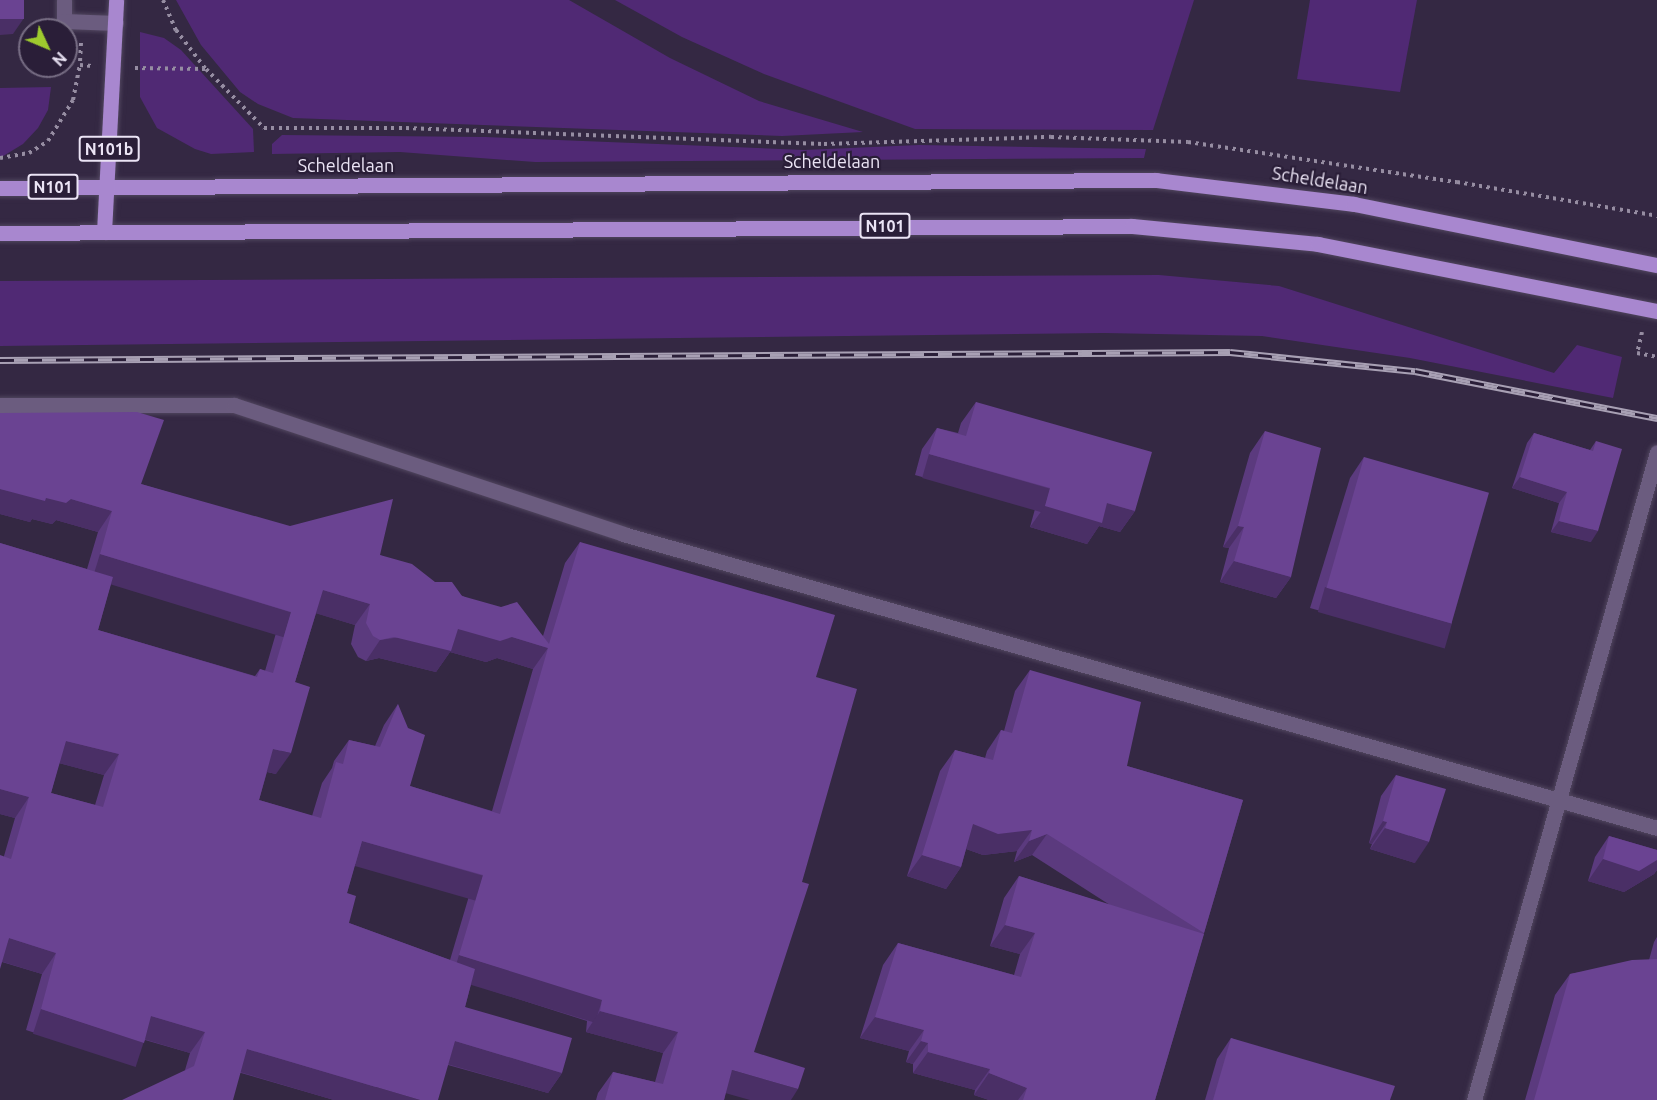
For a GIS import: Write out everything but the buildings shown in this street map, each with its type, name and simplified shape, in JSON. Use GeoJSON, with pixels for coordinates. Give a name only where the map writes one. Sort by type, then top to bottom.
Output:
{"type":"FeatureCollection","features":[{"type":"Feature","properties":{"kind":"main road","name":"N101b"},"geometry":{"type":"LineString","coordinates":[[104,232],[116,67],[116,0]]}},
{"type":"Feature","properties":{"kind":"main road","name":"Scheldelaan"},"geometry":{"type":"LineString","coordinates":[[0,188],[1156,180],[1344,202],[1657,265]]}},
{"type":"Feature","properties":{"kind":"main road","name":"N101"},"geometry":{"type":"LineString","coordinates":[[0,232],[1132,226],[1227,232],[1318,244],[1657,311]]}},
{"type":"Feature","properties":{"kind":"street"},"geometry":{"type":"LineString","coordinates":[[64,0],[64,21],[116,23]]}},
{"type":"Feature","properties":{"kind":"street"},"geometry":{"type":"LineString","coordinates":[[0,405],[234,405],[623,534],[1657,828]]}},
{"type":"Feature","properties":{"kind":"street"},"geometry":{"type":"LineString","coordinates":[[1474,1100],[1657,452]]}},
{"type":"Feature","properties":{"kind":"path","name":"Scheldelaan"},"geometry":{"type":"LineString","coordinates":[[163,0],[176,30],[206,69],[264,128],[406,128],[824,144],[1051,137],[1188,142],[1468,183],[1657,216]]}},
{"type":"Feature","properties":{"kind":"path"},"geometry":{"type":"LineString","coordinates":[[0,158],[29,153],[48,141],[72,100],[80,65]]}},
{"type":"Feature","properties":{"kind":"path"},"geometry":{"type":"LineString","coordinates":[[116,67],[206,69]]}},
{"type":"Feature","properties":{"kind":"path"},"geometry":{"type":"LineString","coordinates":[[1637,353],[1657,357]]}},
{"type":"Feature","properties":{"kind":"shaded area"},"geometry":{"type":"Polygon","coordinates":[[[176,0],[569,0],[670,58],[759,101],[863,132],[782,136],[293,118],[258,104],[240,92],[201,45],[176,0]]]}},
{"type":"Feature","properties":{"kind":"shaded area"},"geometry":{"type":"Polygon","coordinates":[[[615,0],[1194,0],[1153,130],[915,129],[764,74],[682,37],[615,0]]]}},
{"type":"Feature","properties":{"kind":"shaded area"},"geometry":{"type":"Polygon","coordinates":[[[1310,0],[1417,0],[1400,92],[1297,79],[1310,0]]]}},
{"type":"Feature","properties":{"kind":"shaded area"},"geometry":{"type":"Polygon","coordinates":[[[140,32],[164,38],[181,50],[253,129],[254,152],[211,154],[195,149],[157,128],[140,97],[140,32]]]}},
{"type":"Feature","properties":{"kind":"shaded area"},"geometry":{"type":"Polygon","coordinates":[[[51,87],[48,110],[38,128],[23,144],[0,158],[0,88],[51,87]]]}},
{"type":"Feature","properties":{"kind":"shaded area"},"geometry":{"type":"Polygon","coordinates":[[[282,135],[485,137],[804,150],[919,145],[1146,149],[1144,158],[535,162],[400,152],[272,154],[272,144],[282,135]]]}},
{"type":"Feature","properties":{"kind":"shaded area"},"geometry":{"type":"Polygon","coordinates":[[[1159,275],[1279,286],[1554,373],[1577,345],[1622,357],[1613,398],[1410,358],[1262,336],[1104,333],[0,346],[0,281],[1159,275]]]}},
{"type":"Feature","properties":{"kind":"railway"},"geometry":{"type":"LineString","coordinates":[[0,360],[1230,352],[1415,371],[1657,418]]}}]}
